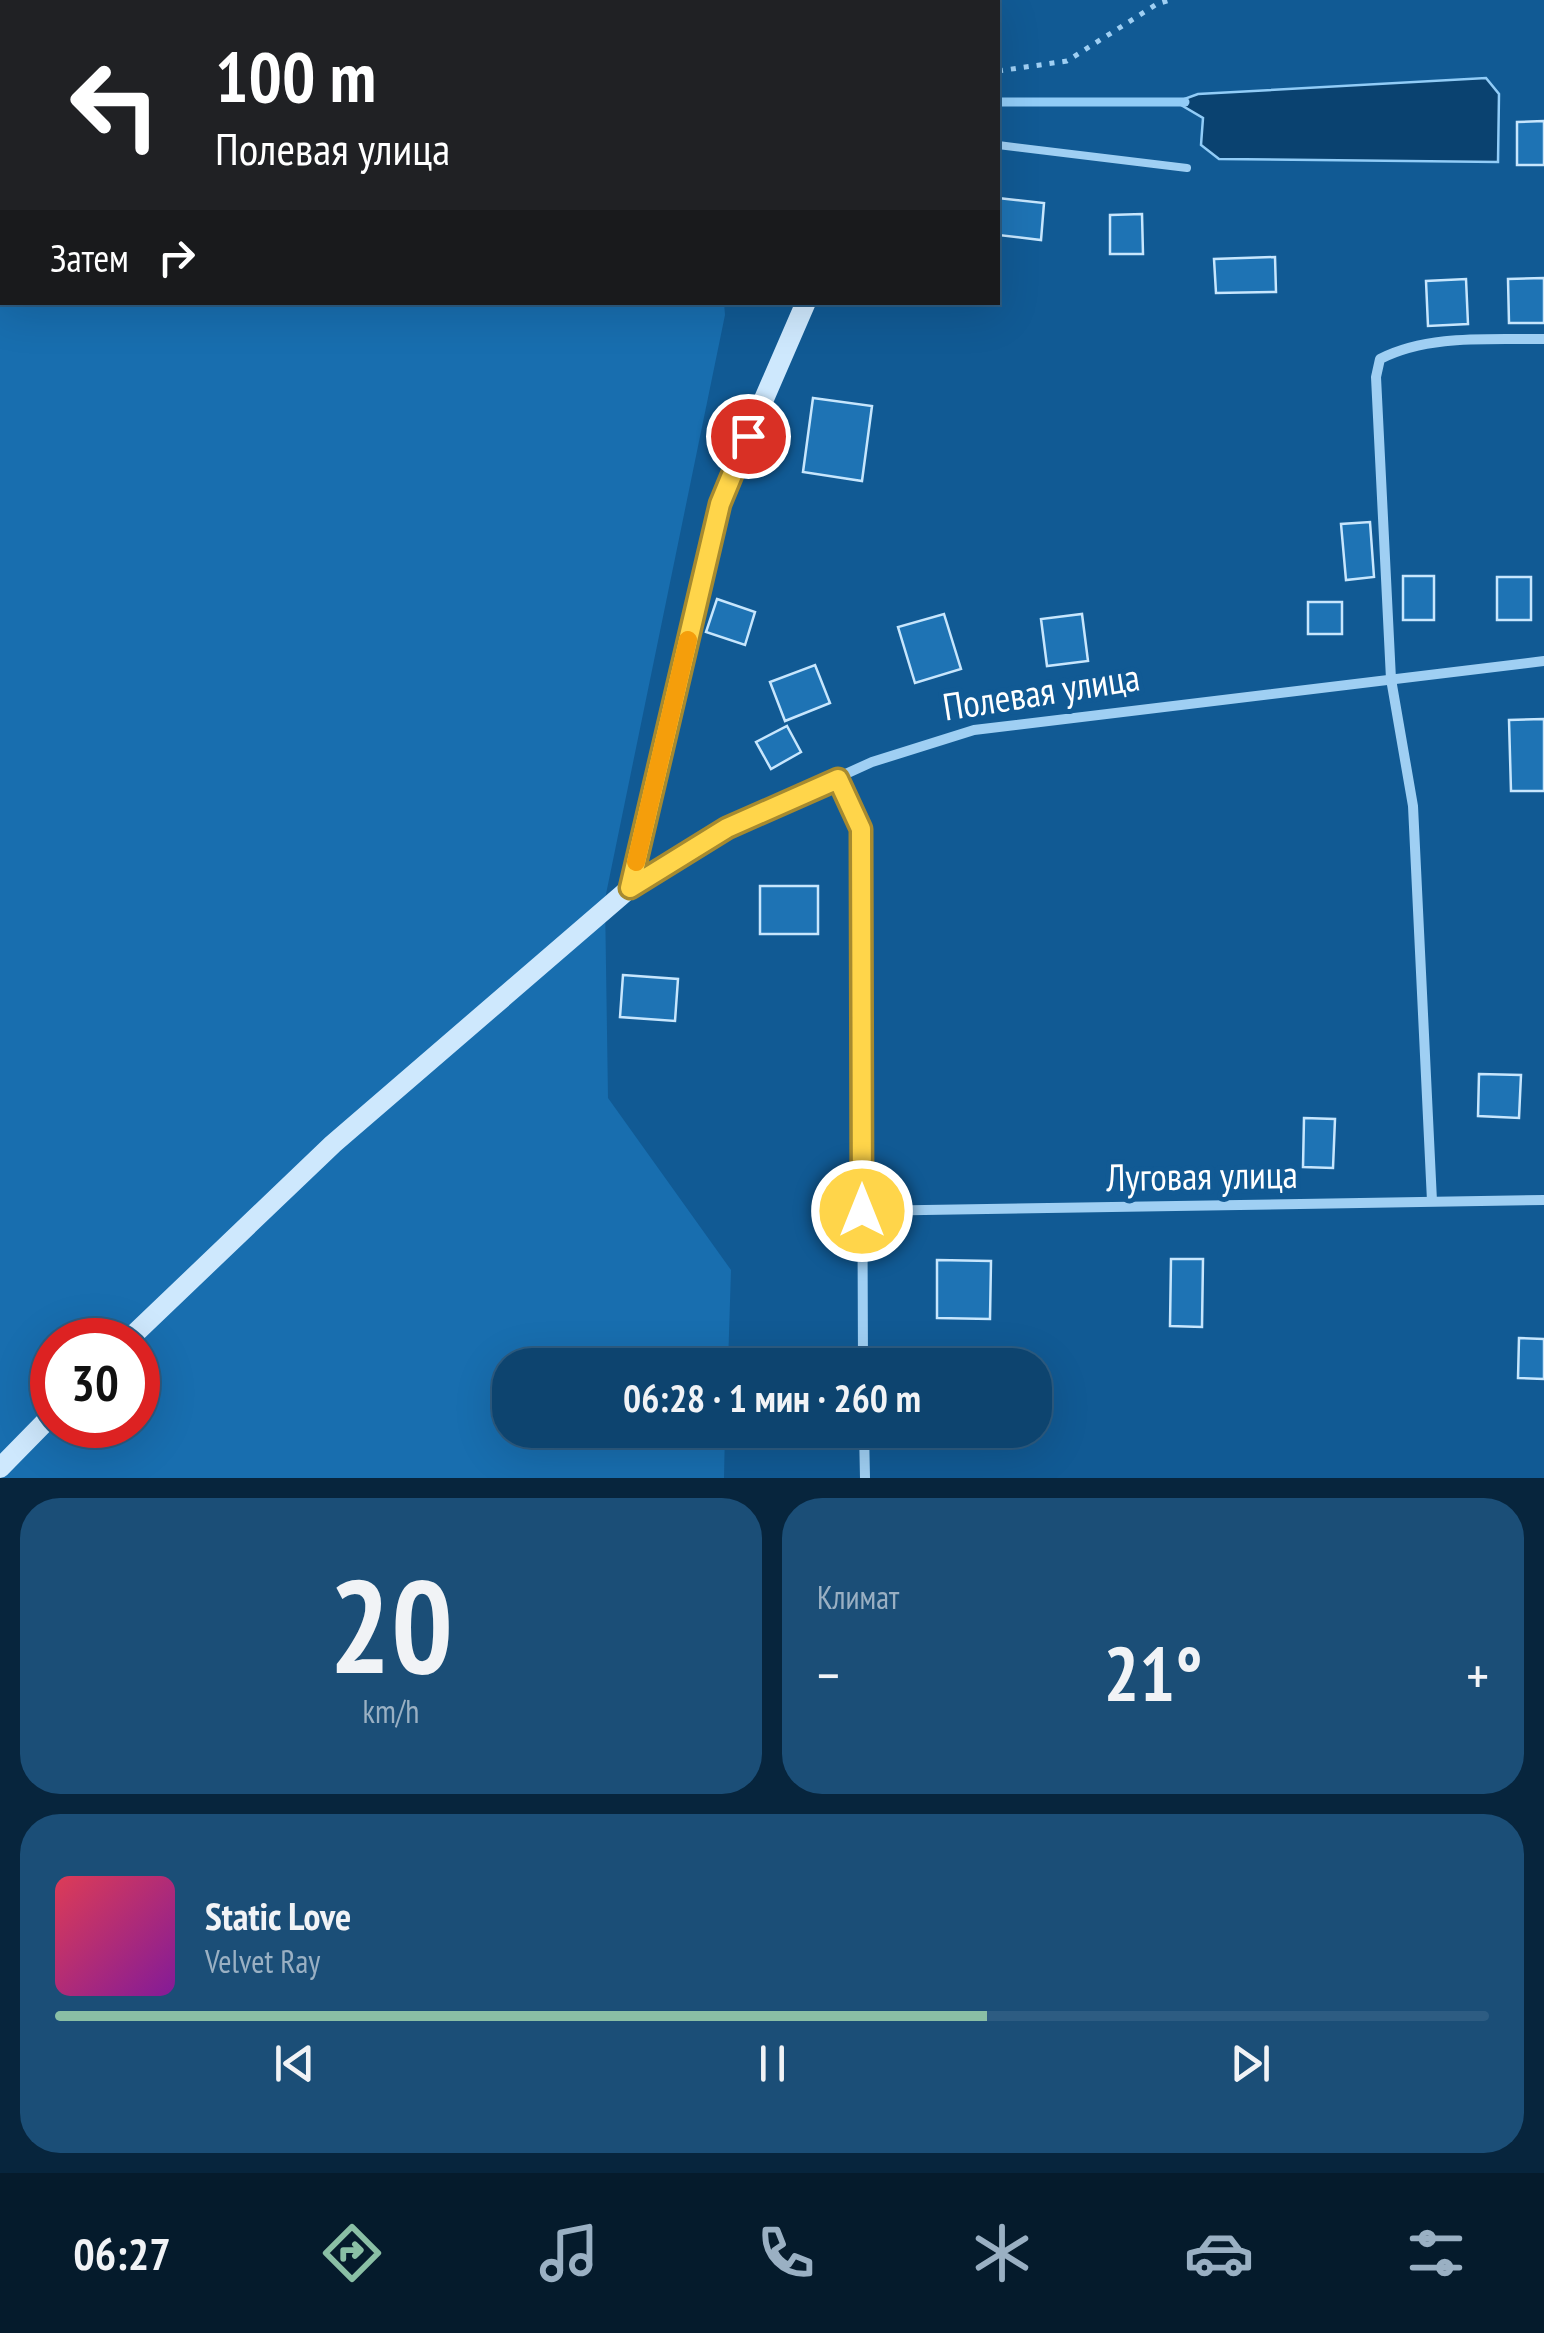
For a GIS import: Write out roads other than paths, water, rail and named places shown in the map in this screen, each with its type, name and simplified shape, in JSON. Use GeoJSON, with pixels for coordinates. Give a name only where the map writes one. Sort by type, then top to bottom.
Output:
{"type":"FeatureCollection","features":[{"type":"Feature","properties":{"kind":"street"},"geometry":{"type":"LineString","coordinates":[[151,1318],[333,1144],[630,888],[720,504],[805,305]]}},
{"type":"Feature","properties":{"kind":"street"},"geometry":{"type":"LineString","coordinates":[[1432,1201],[1413,806],[1391,679],[1376,396],[1380,359],[1402,348],[1447,341],[1544,338]]}},
{"type":"Feature","properties":{"kind":"street","name":"Полевая улица"},"geometry":{"type":"LineString","coordinates":[[630,888],[727,828],[872,762],[974,730],[1544,661]]}},
{"type":"Feature","properties":{"kind":"street"},"geometry":{"type":"LineString","coordinates":[[838,779],[861,829],[864,1348]]}},
{"type":"Feature","properties":{"kind":"street","name":"Луговая улица"},"geometry":{"type":"LineString","coordinates":[[862,1211],[1544,1200]]}},
{"type":"Feature","properties":{"kind":"street"},"geometry":{"type":"LineString","coordinates":[[0,1468],[30,1437]]}},
{"type":"Feature","properties":{"kind":"street"},"geometry":{"type":"LineString","coordinates":[[864,1448],[865,1478]]}},
{"type":"Feature","properties":{"kind":"lane"},"geometry":{"type":"LineString","coordinates":[[1000,145],[1187,168]]}},
{"type":"Feature","properties":{"kind":"waterway"},"geometry":{"type":"LineString","coordinates":[[1000,102],[1185,102]]}}]}
